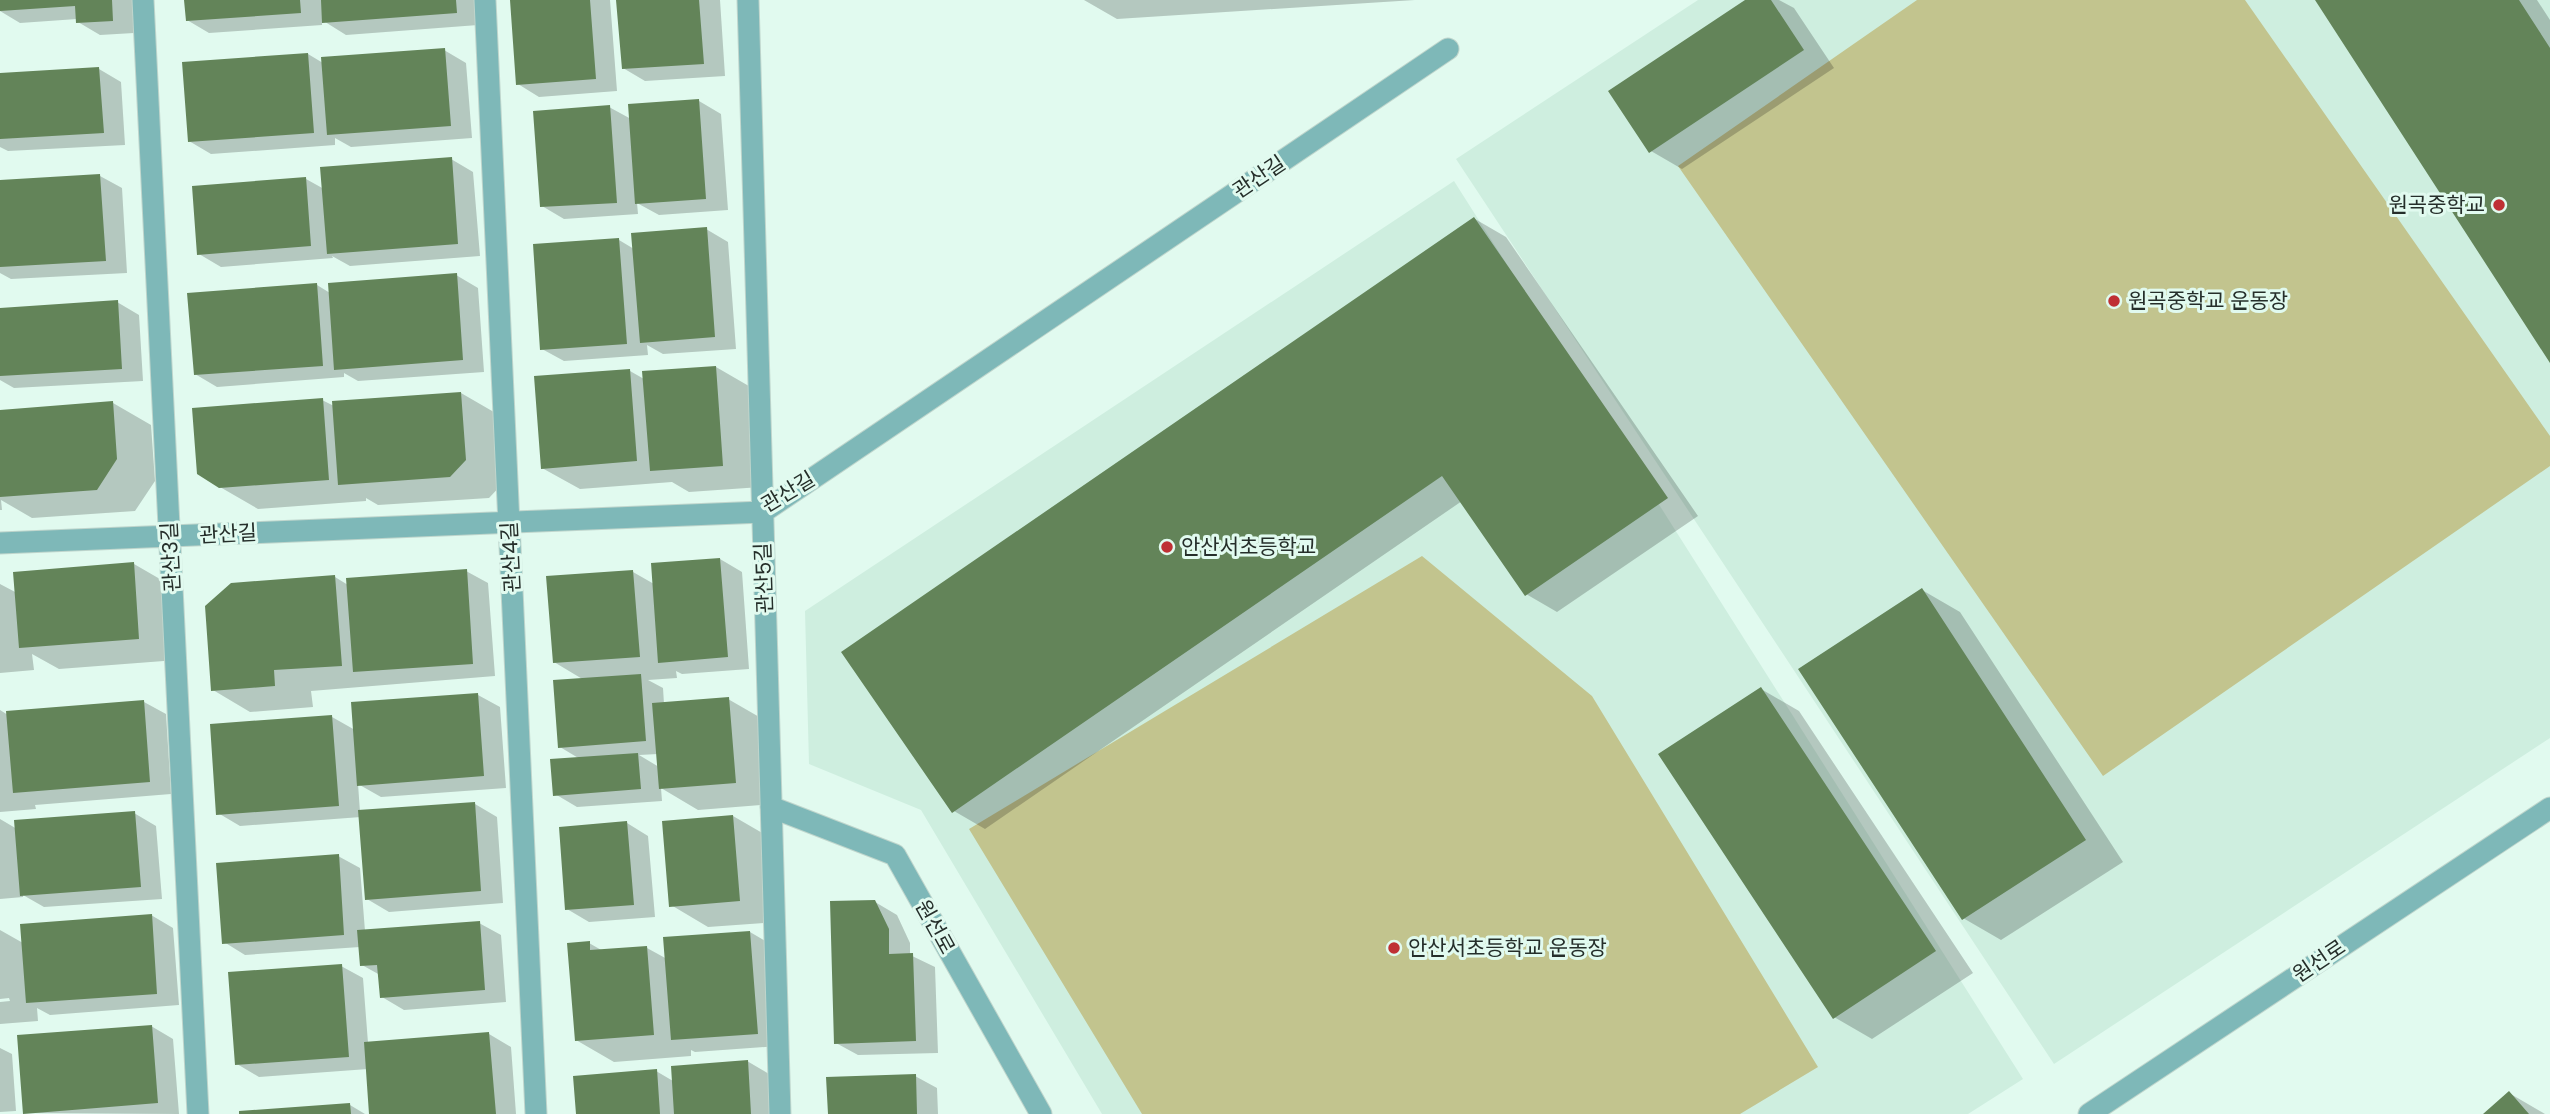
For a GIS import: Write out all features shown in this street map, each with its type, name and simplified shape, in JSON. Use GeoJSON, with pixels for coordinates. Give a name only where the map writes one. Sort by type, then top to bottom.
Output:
{"type":"FeatureCollection","features":[{"type":"Feature","properties":{"kind":"street","name":"관산3길"},"geometry":{"type":"LineString","coordinates":[[143,0],[198,1114]]}},
{"type":"Feature","properties":{"kind":"street","name":"관산4길"},"geometry":{"type":"LineString","coordinates":[[485,0],[536,1114]]}},
{"type":"Feature","properties":{"kind":"street","name":"관산5길"},"geometry":{"type":"LineString","coordinates":[[748,0],[780,1114]]}},
{"type":"Feature","properties":{"kind":"street","name":"관산길"},"geometry":{"type":"LineString","coordinates":[[0,543],[763,512],[1448,50]]}},
{"type":"Feature","properties":{"kind":"street","name":"원선로"},"geometry":{"type":"LineString","coordinates":[[771,807],[895,855],[1041,1114]]}},
{"type":"Feature","properties":{"kind":"street","name":"원선로"},"geometry":{"type":"LineString","coordinates":[[2089,1114],[2550,808]]}},
{"type":"Feature","properties":{"kind":"shaded area"},"geometry":{"type":"Polygon","coordinates":[[[1698,0],[2550,0],[2550,738],[2054,1064],[1456,159],[1698,0]]]}},
{"type":"Feature","properties":{"kind":"shaded area"},"geometry":{"type":"Polygon","coordinates":[[[1454,181],[2023,1079],[1968,1114],[1102,1114],[921,810],[809,764],[805,611],[1454,181]]]}},
{"type":"Feature","properties":{"kind":"green space","name":"원곡중학교 운동장"},"geometry":{"type":"Polygon","coordinates":[[[1917,0],[2245,0],[2550,436],[2550,466],[2103,776],[1678,166],[1917,0]]]}},
{"type":"Feature","properties":{"kind":"green space","name":"안산서초등학교 운동장"},"geometry":{"type":"Polygon","coordinates":[[[1422,556],[1592,696],[1818,1067],[1740,1114],[1142,1114],[969,829],[1422,556]]]}},
{"type":"Feature","properties":{"kind":"building"},"geometry":{"type":"Polygon","coordinates":[[[0,0],[112,0],[113,21],[76,23],[75,6],[0,11],[0,0]]]}},
{"type":"Feature","properties":{"kind":"building"},"geometry":{"type":"Polygon","coordinates":[[[184,0],[300,0],[301,13],[186,21],[184,0]]]}},
{"type":"Feature","properties":{"kind":"building"},"geometry":{"type":"Polygon","coordinates":[[[321,0],[456,0],[457,13],[322,23],[321,0]]]}},
{"type":"Feature","properties":{"kind":"building"},"geometry":{"type":"Polygon","coordinates":[[[510,0],[590,0],[596,79],[516,85],[510,0]]]}},
{"type":"Feature","properties":{"kind":"building"},"geometry":{"type":"Polygon","coordinates":[[[616,0],[699,0],[704,64],[622,69],[616,0]]]}},
{"type":"Feature","properties":{"kind":"building"},"geometry":{"type":"Polygon","coordinates":[[[1745,0],[1771,0],[1804,50],[1649,153],[1608,91],[1745,0]]]}},
{"type":"Feature","properties":{"kind":"building","name":"원곡중학교"},"geometry":{"type":"Polygon","coordinates":[[[2315,0],[2519,0],[2550,48],[2550,363],[2315,0]]]}},
{"type":"Feature","properties":{"kind":"building"},"geometry":{"type":"Polygon","coordinates":[[[445,48],[451,126],[327,135],[321,57],[445,48]]]}},
{"type":"Feature","properties":{"kind":"building"},"geometry":{"type":"Polygon","coordinates":[[[308,53],[314,133],[188,142],[182,62],[308,53]]]}},
{"type":"Feature","properties":{"kind":"building"},"geometry":{"type":"Polygon","coordinates":[[[99,67],[104,133],[0,139],[0,73],[99,67]]]}},
{"type":"Feature","properties":{"kind":"building"},"geometry":{"type":"Polygon","coordinates":[[[699,99],[706,199],[635,204],[628,104],[699,99]]]}},
{"type":"Feature","properties":{"kind":"building"},"geometry":{"type":"Polygon","coordinates":[[[610,105],[617,203],[540,207],[533,111],[610,105]]]}},
{"type":"Feature","properties":{"kind":"building"},"geometry":{"type":"Polygon","coordinates":[[[452,157],[458,244],[327,254],[320,167],[452,157]]]}},
{"type":"Feature","properties":{"kind":"building"},"geometry":{"type":"Polygon","coordinates":[[[100,174],[106,261],[0,267],[0,180],[100,174]]]}},
{"type":"Feature","properties":{"kind":"building"},"geometry":{"type":"Polygon","coordinates":[[[306,177],[311,246],[197,255],[192,186],[306,177]]]}},
{"type":"Feature","properties":{"kind":"building","name":"안산서초등학교"},"geometry":{"type":"Polygon","coordinates":[[[1474,217],[1668,498],[1525,596],[1442,476],[952,813],[841,652],[1474,217]]]}},
{"type":"Feature","properties":{"kind":"building"},"geometry":{"type":"Polygon","coordinates":[[[707,227],[715,337],[640,343],[631,233],[707,227]]]}},
{"type":"Feature","properties":{"kind":"building"},"geometry":{"type":"Polygon","coordinates":[[[619,238],[627,344],[540,350],[533,244],[619,238]]]}},
{"type":"Feature","properties":{"kind":"building"},"geometry":{"type":"Polygon","coordinates":[[[457,273],[463,360],[334,370],[328,283],[457,273]]]}},
{"type":"Feature","properties":{"kind":"building"},"geometry":{"type":"Polygon","coordinates":[[[317,283],[323,366],[194,375],[187,293],[317,283]]]}},
{"type":"Feature","properties":{"kind":"building"},"geometry":{"type":"Polygon","coordinates":[[[118,300],[122,369],[0,376],[0,308],[118,300]]]}},
{"type":"Feature","properties":{"kind":"building"},"geometry":{"type":"Polygon","coordinates":[[[716,366],[723,466],[650,471],[642,371],[716,366]]]}},
{"type":"Feature","properties":{"kind":"building"},"geometry":{"type":"Polygon","coordinates":[[[630,369],[637,461],[541,469],[534,376],[630,369]]]}},
{"type":"Feature","properties":{"kind":"building"},"geometry":{"type":"Polygon","coordinates":[[[461,392],[466,460],[450,477],[338,485],[332,401],[461,392]]]}},
{"type":"Feature","properties":{"kind":"building"},"geometry":{"type":"Polygon","coordinates":[[[323,398],[329,480],[219,488],[197,474],[192,408],[323,398]]]}},
{"type":"Feature","properties":{"kind":"building"},"geometry":{"type":"Polygon","coordinates":[[[113,401],[117,459],[97,490],[0,497],[0,410],[113,401]]]}},
{"type":"Feature","properties":{"kind":"building"},"geometry":{"type":"Polygon","coordinates":[[[720,558],[728,657],[658,663],[651,563],[720,558]]]}},
{"type":"Feature","properties":{"kind":"building"},"geometry":{"type":"Polygon","coordinates":[[[134,562],[139,639],[19,648],[13,572],[134,562]]]}},
{"type":"Feature","properties":{"kind":"building"},"geometry":{"type":"Polygon","coordinates":[[[467,569],[473,664],[353,672],[346,578],[467,569]]]}},
{"type":"Feature","properties":{"kind":"building"},"geometry":{"type":"Polygon","coordinates":[[[633,570],[640,657],[553,663],[546,576],[633,570]]]}},
{"type":"Feature","properties":{"kind":"building"},"geometry":{"type":"Polygon","coordinates":[[[335,575],[342,666],[274,670],[275,686],[211,691],[205,606],[231,583],[335,575]]]}},
{"type":"Feature","properties":{"kind":"building"},"geometry":{"type":"Polygon","coordinates":[[[1922,588],[2086,840],[1962,920],[1798,669],[1922,588]]]}},
{"type":"Feature","properties":{"kind":"building"},"geometry":{"type":"Polygon","coordinates":[[[641,674],[646,741],[558,748],[553,680],[641,674]]]}},
{"type":"Feature","properties":{"kind":"building"},"geometry":{"type":"Polygon","coordinates":[[[1761,687],[1936,951],[1833,1019],[1658,754],[1761,687]]]}},
{"type":"Feature","properties":{"kind":"building"},"geometry":{"type":"Polygon","coordinates":[[[478,693],[484,776],[357,786],[351,702],[478,693]]]}},
{"type":"Feature","properties":{"kind":"building"},"geometry":{"type":"Polygon","coordinates":[[[729,697],[736,783],[659,789],[652,703],[729,697]]]}},
{"type":"Feature","properties":{"kind":"building"},"geometry":{"type":"Polygon","coordinates":[[[144,700],[150,782],[13,793],[6,711],[144,700]]]}},
{"type":"Feature","properties":{"kind":"building"},"geometry":{"type":"Polygon","coordinates":[[[332,715],[339,806],[216,815],[210,724],[332,715]]]}},
{"type":"Feature","properties":{"kind":"building"},"geometry":{"type":"Polygon","coordinates":[[[638,753],[641,789],[553,796],[550,759],[638,753]]]}},
{"type":"Feature","properties":{"kind":"building"},"geometry":{"type":"Polygon","coordinates":[[[475,802],[481,891],[365,900],[358,810],[475,802]]]}},
{"type":"Feature","properties":{"kind":"building"},"geometry":{"type":"Polygon","coordinates":[[[135,811],[141,887],[20,896],[14,820],[135,811]]]}},
{"type":"Feature","properties":{"kind":"building"},"geometry":{"type":"Polygon","coordinates":[[[733,815],[740,901],[669,907],[662,821],[733,815]]]}},
{"type":"Feature","properties":{"kind":"building"},"geometry":{"type":"Polygon","coordinates":[[[627,821],[634,905],[565,910],[559,827],[627,821]]]}},
{"type":"Feature","properties":{"kind":"building"},"geometry":{"type":"Polygon","coordinates":[[[339,854],[344,935],[222,944],[216,863],[339,854]]]}},
{"type":"Feature","properties":{"kind":"building"},"geometry":{"type":"Polygon","coordinates":[[[875,900],[889,929],[889,954],[913,953],[916,1041],[834,1044],[830,901],[875,900]]]}},
{"type":"Feature","properties":{"kind":"building"},"geometry":{"type":"Polygon","coordinates":[[[152,914],[157,994],[26,1003],[20,924],[152,914]]]}},
{"type":"Feature","properties":{"kind":"building"},"geometry":{"type":"Polygon","coordinates":[[[480,921],[485,990],[380,998],[377,965],[360,966],[357,930],[480,921]]]}},
{"type":"Feature","properties":{"kind":"building"},"geometry":{"type":"Polygon","coordinates":[[[750,931],[758,1034],[671,1040],[663,937],[750,931]]]}},
{"type":"Feature","properties":{"kind":"building"},"geometry":{"type":"Polygon","coordinates":[[[590,941],[590,950],[647,946],[654,1035],[575,1041],[567,943],[590,941]]]}},
{"type":"Feature","properties":{"kind":"building"},"geometry":{"type":"Polygon","coordinates":[[[342,964],[349,1057],[235,1065],[228,972],[342,964]]]}},
{"type":"Feature","properties":{"kind":"building"},"geometry":{"type":"Polygon","coordinates":[[[152,1025],[158,1103],[23,1114],[17,1035],[152,1025]]]}},
{"type":"Feature","properties":{"kind":"building"},"geometry":{"type":"Polygon","coordinates":[[[489,1032],[496,1114],[369,1114],[364,1042],[489,1032]]]}},
{"type":"Feature","properties":{"kind":"building"},"geometry":{"type":"Polygon","coordinates":[[[748,1060],[751,1114],[674,1114],[671,1066],[748,1060]]]}},
{"type":"Feature","properties":{"kind":"building"},"geometry":{"type":"Polygon","coordinates":[[[657,1069],[660,1114],[576,1114],[573,1076],[657,1069]]]}},
{"type":"Feature","properties":{"kind":"building"},"geometry":{"type":"Polygon","coordinates":[[[916,1074],[917,1114],[828,1114],[826,1077],[916,1074]]]}},
{"type":"Feature","properties":{"kind":"building"},"geometry":{"type":"Polygon","coordinates":[[[2509,1091],[2529,1114],[2483,1114],[2509,1091]]]}},
{"type":"Feature","properties":{"kind":"building"},"geometry":{"type":"Polygon","coordinates":[[[350,1103],[351,1114],[239,1114],[239,1111],[350,1103]]]}},
{"type":"Feature","properties":{"kind":"place","name":"원곡중학교"},"geometry":{"type":"Point","coordinates":[2499,205]}},
{"type":"Feature","properties":{"kind":"place","name":"원곡중학교 운동장"},"geometry":{"type":"Point","coordinates":[2114,301]}},
{"type":"Feature","properties":{"kind":"place","name":"안산서초등학교"},"geometry":{"type":"Point","coordinates":[1167,547]}},
{"type":"Feature","properties":{"kind":"place","name":"안산서초등학교 운동장"},"geometry":{"type":"Point","coordinates":[1394,948]}}]}
